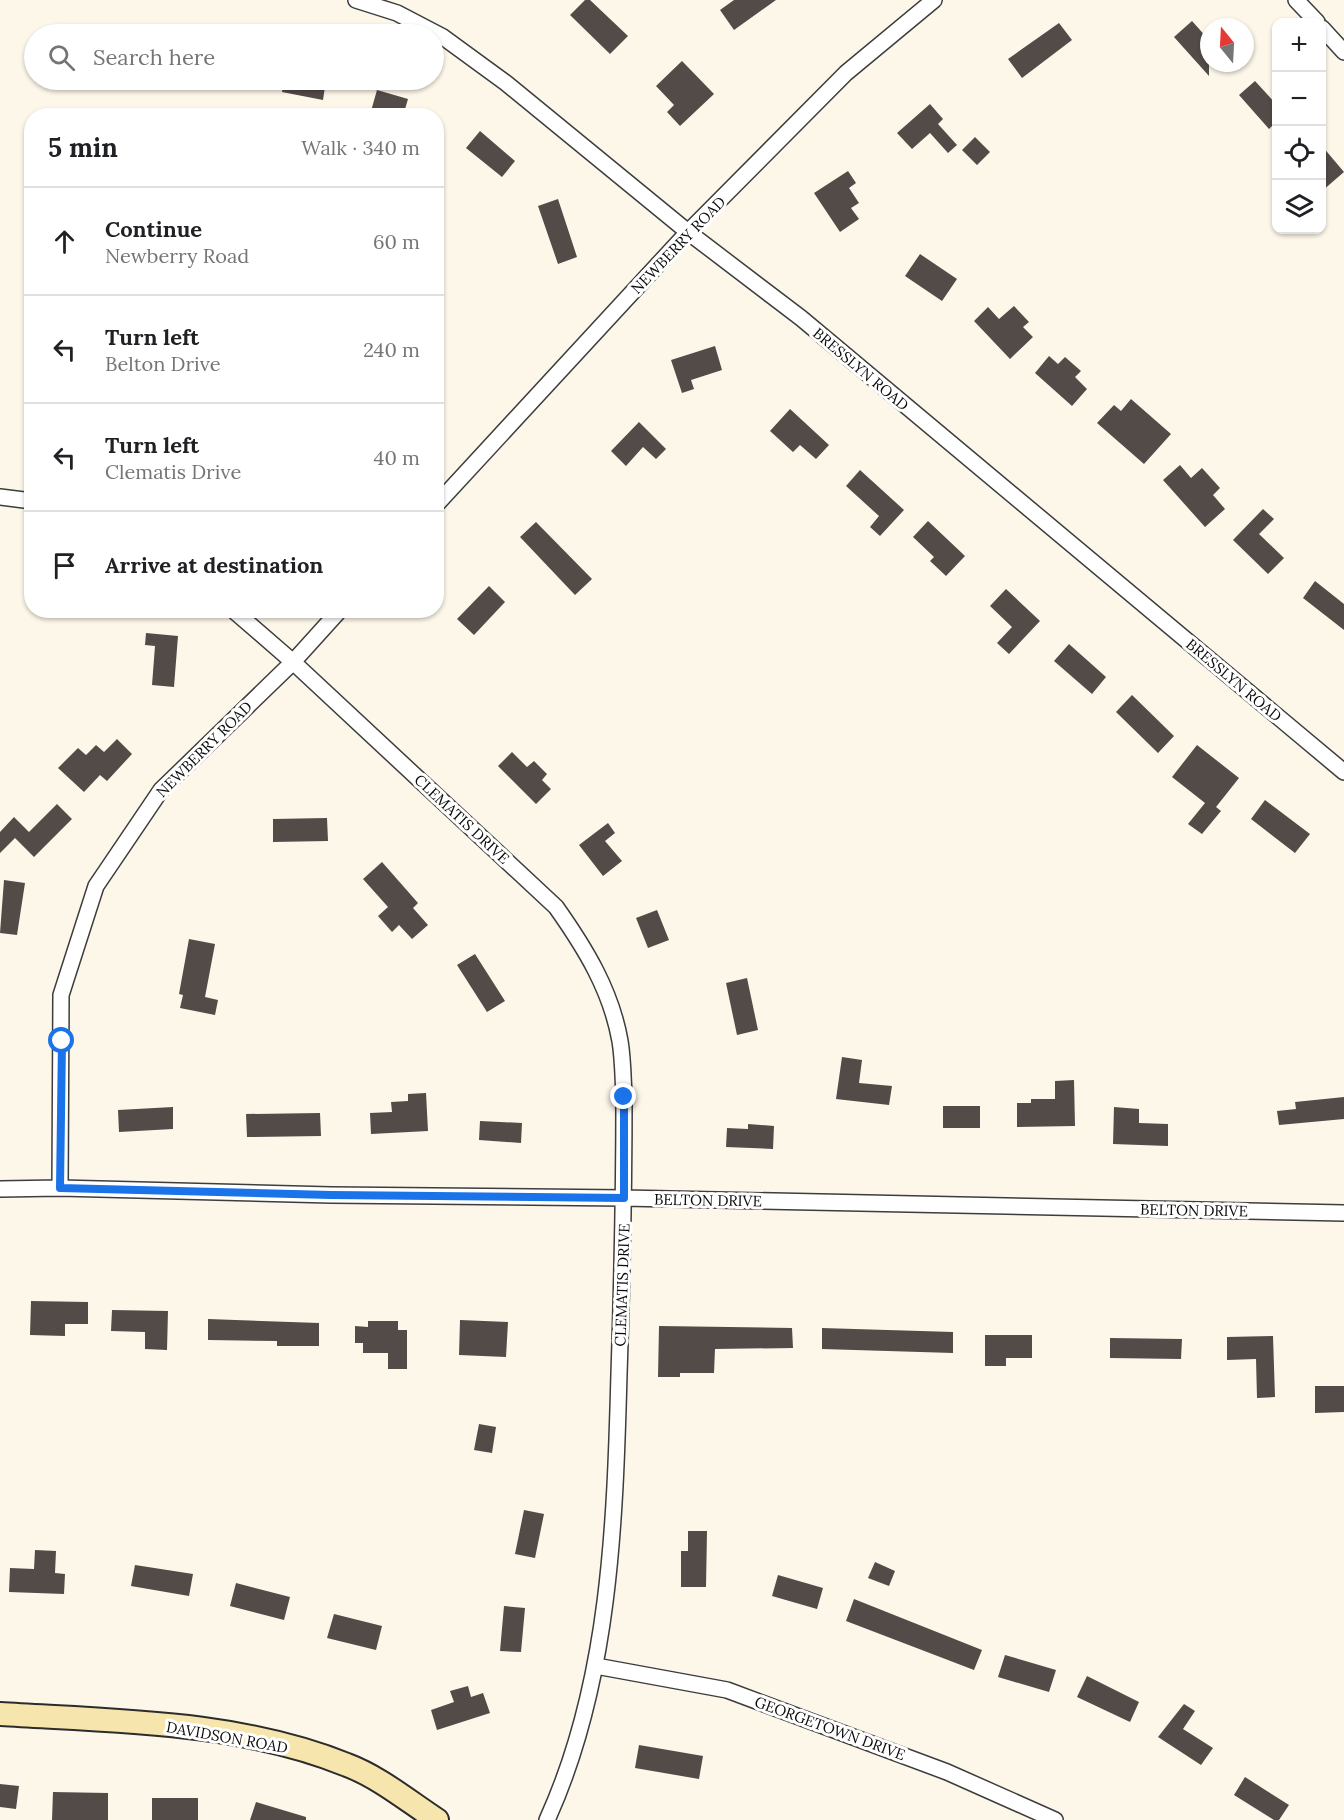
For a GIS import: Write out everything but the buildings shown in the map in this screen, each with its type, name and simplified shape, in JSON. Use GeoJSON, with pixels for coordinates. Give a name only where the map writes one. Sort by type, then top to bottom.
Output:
{"type":"FeatureCollection","features":[{"type":"Feature","properties":{"kind":"street","name":"BRESSLYN ROAD"},"geometry":{"type":"LineString","coordinates":[[356,0],[397,14],[417,24]]}},
{"type":"Feature","properties":{"kind":"street","name":"NEWBERRY ROAD"},"geometry":{"type":"LineString","coordinates":[[444,496],[688,232],[846,73],[934,0]]}},
{"type":"Feature","properties":{"kind":"street"},"geometry":{"type":"LineString","coordinates":[[1296,0],[1313,18]]}},
{"type":"Feature","properties":{"kind":"street"},"geometry":{"type":"LineString","coordinates":[[1326,32],[1344,52]]}},
{"type":"Feature","properties":{"kind":"street","name":"BRESSLYN ROAD"},"geometry":{"type":"LineString","coordinates":[[444,38],[506,82],[688,232],[801,318],[1344,772]]}},
{"type":"Feature","properties":{"kind":"street"},"geometry":{"type":"LineString","coordinates":[[0,497],[24,500]]}},
{"type":"Feature","properties":{"kind":"street","name":"CLEMATIS DRIVE"},"geometry":{"type":"LineString","coordinates":[[242,618],[556,907],[582,944],[605,988],[620,1041],[624,1097],[624,1198],[616,1499],[596,1666],[561,1790],[547,1820]]}},
{"type":"Feature","properties":{"kind":"street","name":"NEWBERRY ROAD"},"geometry":{"type":"LineString","coordinates":[[60,1188],[62,995],[96,886],[161,790],[292,662],[333,618]]}},
{"type":"Feature","properties":{"kind":"street","name":"BELTON DRIVE"},"geometry":{"type":"LineString","coordinates":[[0,1189],[60,1188],[331,1195],[624,1198],[1344,1213]]}},
{"type":"Feature","properties":{"kind":"street","name":"GEORGETOWN DRIVE"},"geometry":{"type":"LineString","coordinates":[[596,1666],[727,1690],[947,1772],[1055,1820]]}},
{"type":"Feature","properties":{"kind":"street","name":"DAVIDSON ROAD"},"geometry":{"type":"LineString","coordinates":[[0,1714],[137,1723],[208,1731],[270,1742],[348,1765],[436,1820]]}},
{"type":"Feature","properties":{"kind":"route"},"geometry":{"type":"LineString","coordinates":[[62,1041],[60,1188],[331,1195],[624,1198],[624,1097]]}}]}
